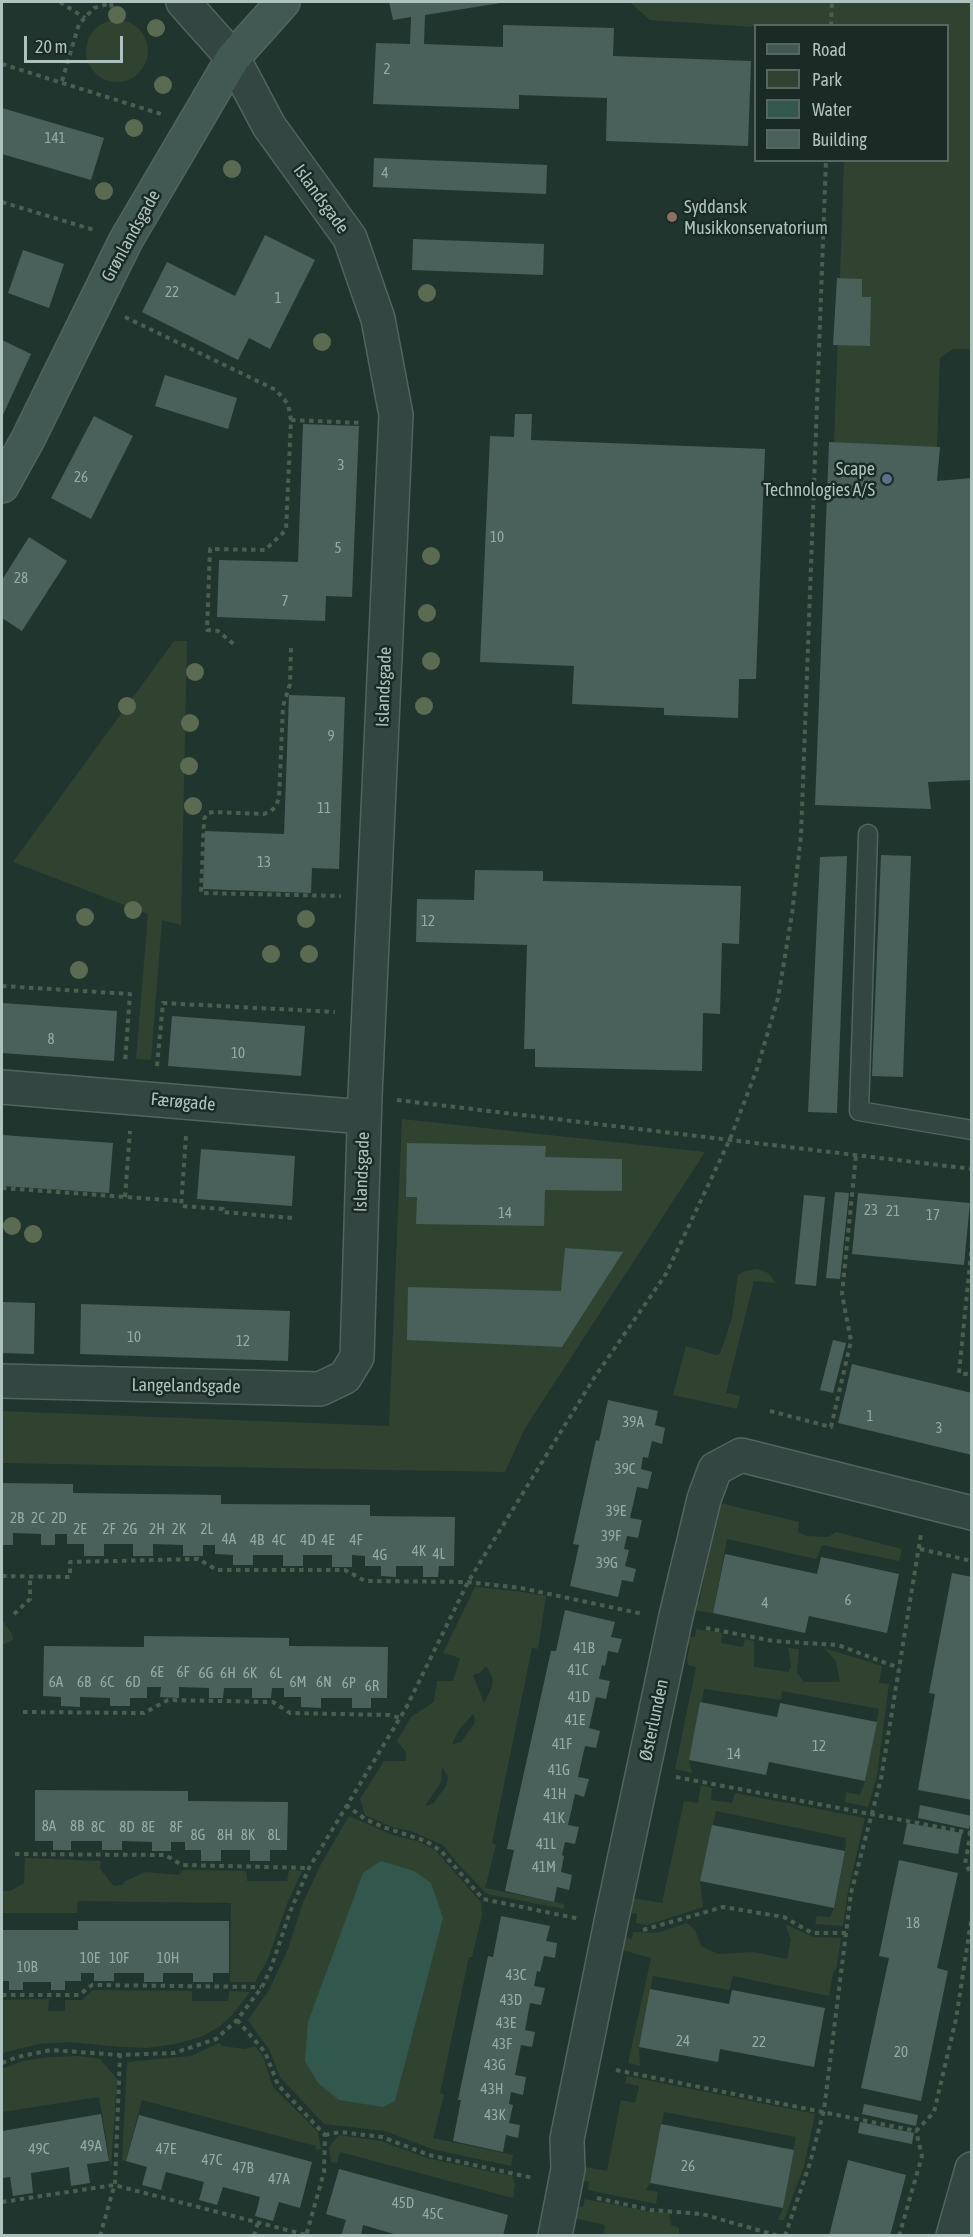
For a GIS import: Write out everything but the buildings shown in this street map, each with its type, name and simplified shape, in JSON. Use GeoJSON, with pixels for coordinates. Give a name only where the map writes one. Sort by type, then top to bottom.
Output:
{"type":"FeatureCollection","features":[{"type":"Feature","properties":{"kind":"main road","name":"Grønlandsgade"},"geometry":{"type":"LineString","coordinates":[[2,486],[28,439],[126,240],[233,58],[283,2]]}},
{"type":"Feature","properties":{"kind":"street","name":"Islandsgade"},"geometry":{"type":"LineString","coordinates":[[183,2],[233,58],[269,126],[350,238],[378,319],[396,415],[364,1106],[357,1357]]}},
{"type":"Feature","properties":{"kind":"street","name":"Færøgade"},"geometry":{"type":"LineString","coordinates":[[2,1087],[188,1102],[364,1106]]}},
{"type":"Feature","properties":{"kind":"street","name":"Langelandsgade"},"geometry":{"type":"LineString","coordinates":[[2,1381],[320,1389],[345,1377],[357,1357]]}},
{"type":"Feature","properties":{"kind":"street","name":"Østerlunden"},"geometry":{"type":"LineString","coordinates":[[555,2235],[568,2169],[567,2139],[643,1770],[704,1499],[716,1469],[741,1455],[972,1513]]}},
{"type":"Feature","properties":{"kind":"street"},"geometry":{"type":"LineString","coordinates":[[953,2235],[972,2169]]}},
{"type":"Feature","properties":{"kind":"lane"},"geometry":{"type":"LineString","coordinates":[[868,834],[859,1111],[972,1130]]}},
{"type":"Feature","properties":{"kind":"path"},"geometry":{"type":"LineString","coordinates":[[60,2],[85,18]]}},
{"type":"Feature","properties":{"kind":"path"},"geometry":{"type":"LineString","coordinates":[[831,24],[832,2]]}},
{"type":"Feature","properties":{"kind":"path"},"geometry":{"type":"LineString","coordinates":[[62,81],[79,24],[94,8],[111,3],[114,19]]}},
{"type":"Feature","properties":{"kind":"path"},"geometry":{"type":"LineString","coordinates":[[2,64],[62,81],[194,125]]}},
{"type":"Feature","properties":{"kind":"path"},"geometry":{"type":"LineString","coordinates":[[2,2063],[17,2057],[51,2050],[120,2055],[174,2053],[216,2039],[237,2020],[272,1968],[290,1912],[309,1868],[400,1718],[468,1582],[594,1378],[666,1274],[730,1139],[757,1069],[778,998],[792,914],[801,836],[826,162]]}},
{"type":"Feature","properties":{"kind":"path"},"geometry":{"type":"LineString","coordinates":[[2,202],[126,240]]}},
{"type":"Feature","properties":{"kind":"path"},"geometry":{"type":"LineString","coordinates":[[95,303],[276,390],[288,404],[291,420],[286,530],[265,550],[210,549],[207,630],[218,631],[236,646]]}},
{"type":"Feature","properties":{"kind":"path"},"geometry":{"type":"LineString","coordinates":[[291,420],[395,424]]}},
{"type":"Feature","properties":{"kind":"path"},"geometry":{"type":"LineString","coordinates":[[291,648],[290,684],[283,706],[279,798],[272,811],[264,814],[208,813],[204,819],[201,893],[374,897]]}},
{"type":"Feature","properties":{"kind":"path"},"geometry":{"type":"LineString","coordinates":[[2,986],[130,994],[136,1098]]}},
{"type":"Feature","properties":{"kind":"path"},"geometry":{"type":"LineString","coordinates":[[125,1197],[136,1098],[163,1003],[369,1014]]}},
{"type":"Feature","properties":{"kind":"path"},"geometry":{"type":"LineString","coordinates":[[188,1102],[181,1206],[292,1218]]}},
{"type":"Feature","properties":{"kind":"path"},"geometry":{"type":"LineString","coordinates":[[364,1106],[730,1139],[972,1169]]}},
{"type":"Feature","properties":{"kind":"path"},"geometry":{"type":"LineString","coordinates":[[770,1411],[831,1427],[851,1341],[842,1294],[856,1155]]}},
{"type":"Feature","properties":{"kind":"path"},"geometry":{"type":"LineString","coordinates":[[2,1188],[181,1201]]}},
{"type":"Feature","properties":{"kind":"path"},"geometry":{"type":"LineString","coordinates":[[972,1243],[959,1373],[972,1375]]}},
{"type":"Feature","properties":{"kind":"path"},"geometry":{"type":"LineString","coordinates":[[785,2235],[810,2163],[824,2110],[851,1893],[881,1779],[926,1501]]}},
{"type":"Feature","properties":{"kind":"path"},"geometry":{"type":"LineString","coordinates":[[919,1549],[972,1561]]}},
{"type":"Feature","properties":{"kind":"path"},"geometry":{"type":"LineString","coordinates":[[2,1576],[70,1577],[70,1562],[198,1559],[217,1570],[345,1570],[365,1581],[468,1582],[521,1588],[772,1641],[838,1646],[899,1668]]}},
{"type":"Feature","properties":{"kind":"path"},"geometry":{"type":"LineString","coordinates":[[14,1614],[30,1599],[30,1577]]}},
{"type":"Feature","properties":{"kind":"path"},"geometry":{"type":"LineString","coordinates":[[23,1712],[144,1713],[168,1700],[273,1702],[290,1713],[389,1715],[400,1718]]}},
{"type":"Feature","properties":{"kind":"path"},"geometry":{"type":"LineString","coordinates":[[643,1770],[971,1832],[965,1864],[972,1874]]}},
{"type":"Feature","properties":{"kind":"path"},"geometry":{"type":"LineString","coordinates":[[346,1805],[374,1823],[426,1841],[441,1851],[483,1899],[645,1931],[723,1907],[784,1917],[812,1933],[846,1933]]}},
{"type":"Feature","properties":{"kind":"path"},"geometry":{"type":"LineString","coordinates":[[15,1854],[165,1855],[182,1865],[309,1868]]}},
{"type":"Feature","properties":{"kind":"path"},"geometry":{"type":"LineString","coordinates":[[916,2131],[934,2112],[956,2019],[972,1915]]}},
{"type":"Feature","properties":{"kind":"path"},"geometry":{"type":"LineString","coordinates":[[2,1995],[79,1995],[92,1985],[261,1987]]}},
{"type":"Feature","properties":{"kind":"path"},"geometry":{"type":"LineString","coordinates":[[2,2202],[114,2185],[306,2235],[324,2172],[325,2135],[278,2085],[265,2052],[237,2020]]}},
{"type":"Feature","properties":{"kind":"path"},"geometry":{"type":"LineString","coordinates":[[100,2235],[114,2185],[120,2055]]}},
{"type":"Feature","properties":{"kind":"path"},"geometry":{"type":"LineString","coordinates":[[582,2064],[824,2110],[916,2131]]}},
{"type":"Feature","properties":{"kind":"path"},"geometry":{"type":"LineString","coordinates":[[899,2235],[922,2156],[916,2131]]}},
{"type":"Feature","properties":{"kind":"path"},"geometry":{"type":"LineString","coordinates":[[325,2135],[340,2132],[382,2137],[429,2155],[651,2210],[702,2214],[779,2235]]}},
{"type":"Feature","properties":{"kind":"path"},"geometry":{"type":"LineString","coordinates":[[254,2235],[258,2222]]}},
{"type":"Feature","properties":{"kind":"green space"},"geometry":{"type":"Polygon","coordinates":[[[630,2],[971,2],[971,349],[953,349],[940,358],[937,449],[834,444],[844,162],[949,162],[949,24],[754,24],[754,27],[650,20],[630,2]]]}},
{"type":"Feature","properties":{"kind":"green space"},"geometry":{"type":"Polygon","coordinates":[[[111,20],[123,20],[139,29],[146,39],[148,51],[146,63],[139,73],[123,82],[111,82],[100,77],[91,68],[86,57],[86,45],[91,34],[100,25],[111,20]]]}},
{"type":"Feature","properties":{"kind":"green space"},"geometry":{"type":"Polygon","coordinates":[[[174,641],[187,641],[181,925],[162,920],[151,1060],[136,1059],[148,914],[13,862],[174,641]]]}},
{"type":"Feature","properties":{"kind":"green space"},"geometry":{"type":"Polygon","coordinates":[[[402,1119],[705,1152],[525,1428],[505,1472],[2,1463],[2,1411],[389,1426],[402,1119]]]}},
{"type":"Feature","properties":{"kind":"green space"},"geometry":{"type":"Polygon","coordinates":[[[757,1269],[768,1273],[776,1283],[754,1281],[726,1393],[740,1396],[737,1409],[673,1395],[686,1346],[716,1355],[720,1354],[732,1318],[738,1275],[757,1269]]]}},
{"type":"Feature","properties":{"kind":"green space"},"geometry":{"type":"Polygon","coordinates":[[[720,1503],[799,1522],[798,1532],[807,1536],[828,1537],[836,1532],[902,1549],[899,1561],[822,1545],[816,1559],[727,1539],[713,1613],[692,1610],[693,1602],[699,1602],[720,1503]]]}},
{"type":"Feature","properties":{"kind":"green space"},"geometry":{"type":"Polygon","coordinates":[[[475,1587],[546,1596],[538,1649],[532,1648],[492,1843],[496,1845],[485,1888],[564,1904],[564,1909],[487,1894],[443,1845],[365,1815],[360,1799],[384,1761],[406,1761],[406,1752],[397,1741],[411,1717],[434,1702],[437,1681],[453,1681],[460,1658],[443,1653],[475,1587]],[[485,1667],[480,1673],[473,1675],[484,1703],[492,1687],[493,1679],[485,1667]],[[473,1714],[459,1730],[452,1744],[461,1742],[474,1724],[473,1714]],[[442,1766],[441,1782],[425,1806],[433,1804],[446,1786],[448,1778],[442,1766]]]}},
{"type":"Feature","properties":{"kind":"green space"},"geometry":{"type":"Polygon","coordinates":[[[2,1620],[12,1634],[13,1640],[2,1645],[2,1620]]]}},
{"type":"Feature","properties":{"kind":"green space"},"geometry":{"type":"Polygon","coordinates":[[[696,1629],[722,1633],[721,1643],[743,1647],[745,1639],[754,1641],[754,1667],[789,1672],[791,1666],[788,1648],[799,1649],[797,1673],[804,1682],[840,1682],[836,1661],[824,1648],[882,1666],[879,1683],[889,1684],[877,1775],[868,1807],[845,1802],[846,1792],[860,1795],[865,1781],[879,1709],[782,1691],[781,1700],[704,1689],[689,1760],[692,1773],[675,1769],[696,1667],[688,1665],[690,1645],[683,1643],[685,1635],[695,1637],[696,1629]]]}},
{"type":"Feature","properties":{"kind":"green space"},"geometry":{"type":"Polygon","coordinates":[[[701,1785],[712,1788],[711,1800],[732,1803],[735,1793],[865,1818],[848,1891],[843,1926],[815,1924],[817,1916],[830,1917],[834,1908],[846,1838],[716,1811],[700,1881],[703,1907],[647,1925],[636,1923],[637,1914],[627,1912],[632,1898],[662,1903],[684,1801],[698,1803],[701,1785]]]}},
{"type":"Feature","properties":{"kind":"green space"},"geometry":{"type":"Polygon","coordinates":[[[349,1816],[435,1850],[481,1902],[482,1915],[472,1957],[469,1957],[440,2093],[444,2095],[433,2138],[513,2155],[511,2166],[432,2149],[385,2131],[324,2124],[280,2077],[270,2051],[248,2020],[269,1990],[288,1949],[302,1905],[321,1864],[349,1816]]]}},
{"type":"Feature","properties":{"kind":"green space"},"geometry":{"type":"Polygon","coordinates":[[[25,1858],[101,1861],[100,1869],[114,1886],[122,1885],[145,1872],[179,1875],[183,1870],[246,1871],[247,1881],[287,1881],[289,1870],[302,1871],[287,1904],[268,1959],[255,1982],[230,1982],[231,1903],[78,1901],[77,1913],[2,1913],[2,1891],[10,1891],[24,1883],[25,1858]]]}},
{"type":"Feature","properties":{"kind":"green space"},"geometry":{"type":"Polygon","coordinates":[[[687,1923],[695,1930],[701,1946],[718,1954],[753,1952],[787,1959],[791,1940],[785,1924],[813,1937],[841,1938],[829,1996],[733,1976],[729,1990],[653,1976],[639,2047],[640,2066],[628,2063],[651,1958],[622,1950],[620,1947],[622,1936],[632,1939],[633,1932],[657,1933],[687,1923]]]}},
{"type":"Feature","properties":{"kind":"green space"},"geometry":{"type":"Polygon","coordinates":[[[93,1990],[192,1991],[192,2001],[228,2001],[229,1991],[250,1992],[219,2027],[201,2037],[175,2044],[147,2048],[68,2042],[38,2044],[2,2053],[2,2000],[49,1999],[48,2011],[65,2011],[65,2000],[82,2000],[93,1990]]]}},
{"type":"Feature","properties":{"kind":"green space"},"geometry":{"type":"Polygon","coordinates":[[[219,2043],[222,2046],[244,2049],[255,2046],[263,2056],[273,2087],[318,2132],[321,2150],[315,2149],[316,2146],[142,2100],[126,2161],[122,2160],[127,2062],[191,2056],[219,2043]]]}},
{"type":"Feature","properties":{"kind":"green space"},"geometry":{"type":"Polygon","coordinates":[[[79,2056],[100,2059],[117,2079],[111,2168],[99,2097],[2,2112],[2,2069],[23,2061],[79,2056]]]}},
{"type":"Feature","properties":{"kind":"green space"},"geometry":{"type":"Polygon","coordinates":[[[627,2076],[815,2114],[804,2166],[784,2220],[778,2220],[783,2208],[796,2137],[664,2112],[650,2183],[646,2190],[658,2192],[656,2204],[588,2190],[589,2182],[579,2180],[581,2166],[607,2171],[621,2100],[635,2103],[639,2086],[625,2083],[627,2076]]]}},
{"type":"Feature","properties":{"kind":"green space"},"geometry":{"type":"Polygon","coordinates":[[[339,2135],[381,2141],[427,2158],[512,2176],[515,2184],[513,2198],[340,2152],[337,2163],[331,2162],[329,2147],[339,2135]]]}},
{"type":"Feature","properties":{"kind":"green space"},"geometry":{"type":"Polygon","coordinates":[[[585,2199],[652,2212],[669,2213],[671,2225],[679,2228],[679,2235],[603,2235],[605,2225],[574,2218],[572,2205],[583,2207],[585,2199]]]}},
{"type":"Feature","properties":{"kind":"water"},"geometry":{"type":"Polygon","coordinates":[[[381,1861],[414,1871],[431,1883],[443,1918],[395,2101],[383,2107],[339,2100],[318,2083],[305,2061],[308,2022],[363,1873],[381,1861]]]}},
{"type":"Feature","properties":{"kind":"place","name":"Syddansk Musikkonservatorium"},"geometry":{"type":"Point","coordinates":[672,217]}},
{"type":"Feature","properties":{"kind":"place","name":"Scape Technologies A/S"},"geometry":{"type":"Point","coordinates":[887,479]}}]}
